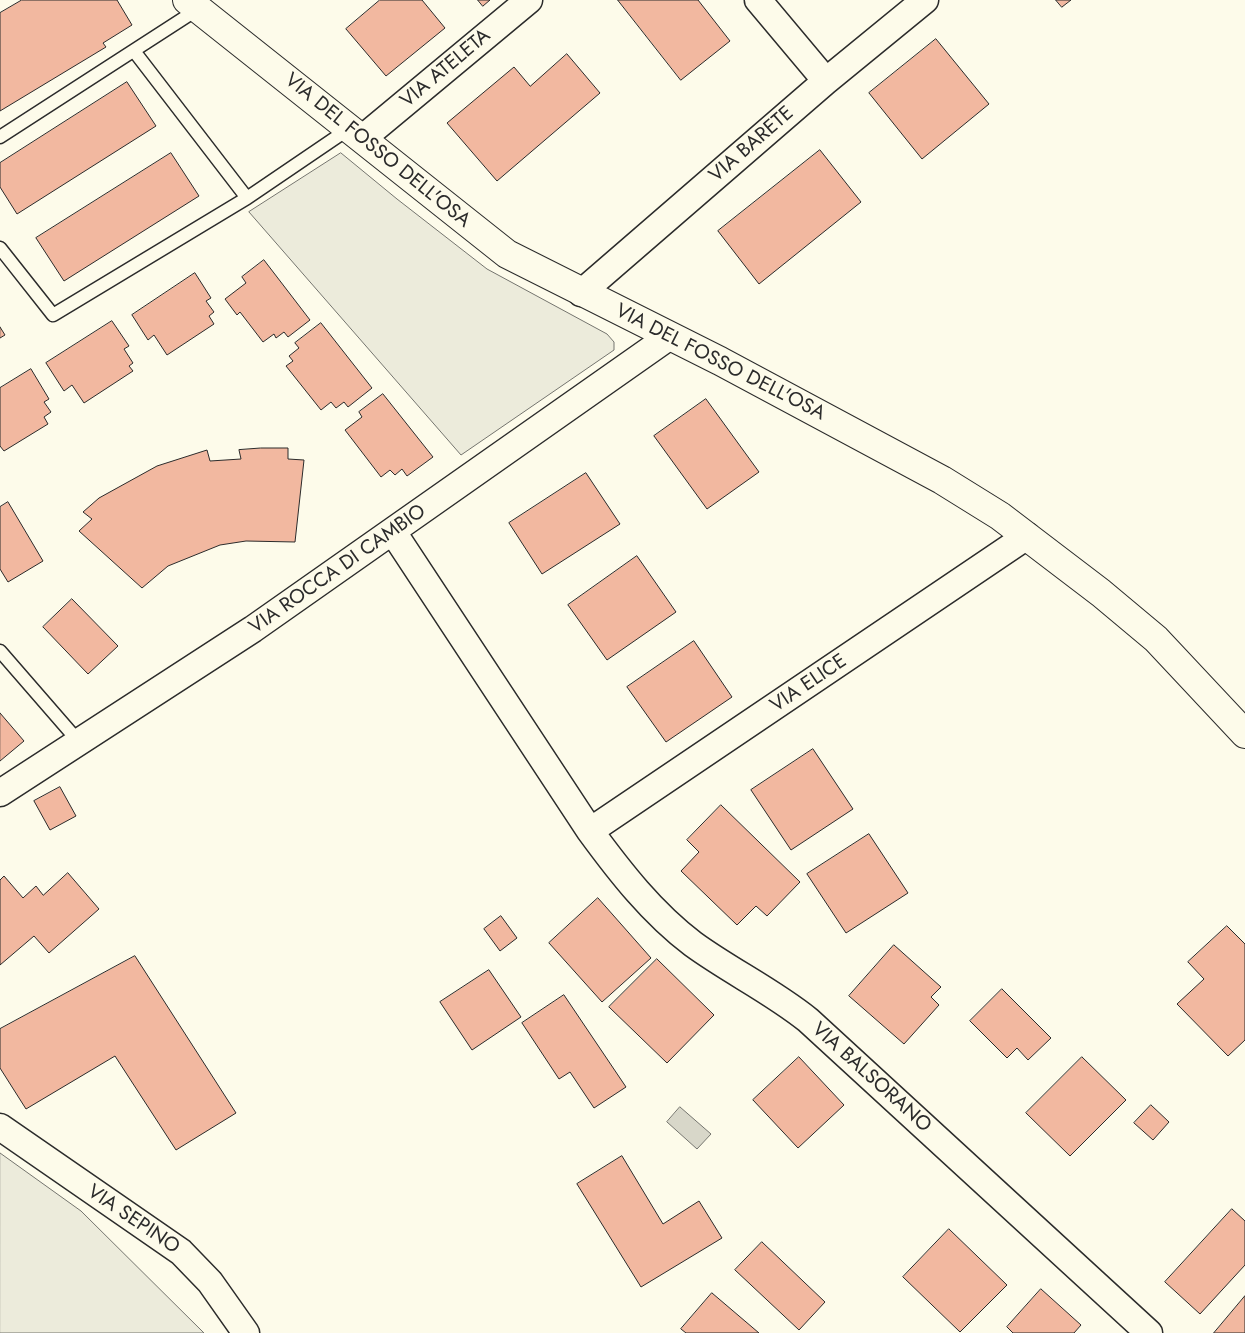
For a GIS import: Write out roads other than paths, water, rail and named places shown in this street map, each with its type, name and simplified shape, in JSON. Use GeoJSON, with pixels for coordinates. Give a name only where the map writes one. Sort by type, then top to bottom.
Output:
{"type":"FeatureCollection","features":[{"type":"Feature","properties":{"kind":"street","name":"VIA ATELETA"},"geometry":{"type":"LineString","coordinates":[[357,133],[529,0]]}},
{"type":"Feature","properties":{"kind":"street"},"geometry":{"type":"LineString","coordinates":[[758,0],[826,80]]}},
{"type":"Feature","properties":{"kind":"street","name":"VIA BARETE"},"geometry":{"type":"LineString","coordinates":[[581,293],[826,80],[926,0]]}},
{"type":"Feature","properties":{"kind":"street","name":"VIA DEL FOSSO DELL'OSA"},"geometry":{"type":"LineString","coordinates":[[192,4],[357,133],[492,244],[518,260],[670,336],[935,477],[988,509],[1027,536],[1156,639],[1201,684],[1245,734]]}},
{"type":"Feature","properties":{"kind":"street","name":"VIA ROCCA DI CAMBIO"},"geometry":{"type":"LineString","coordinates":[[0,793],[253,629],[670,336]]}},
{"type":"Feature","properties":{"kind":"street","name":"VIA BALSORANO"},"geometry":{"type":"LineString","coordinates":[[393,532],[590,831],[624,877],[674,927],[716,960],[768,991],[808,1020],[1149,1333]]}},
{"type":"Feature","properties":{"kind":"street","name":"VIA ELICE"},"geometry":{"type":"LineString","coordinates":[[590,831],[1027,536]]}},
{"type":"Feature","properties":{"kind":"street","name":"VIA SEPINO"},"geometry":{"type":"LineString","coordinates":[[0,1127],[181,1252],[210,1282],[246,1333]]}},
{"type":"Feature","properties":{"kind":"lane"},"geometry":{"type":"LineString","coordinates":[[0,137],[134,51],[192,4]]}},
{"type":"Feature","properties":{"kind":"lane"},"geometry":{"type":"LineString","coordinates":[[134,51],[247,198]]}},
{"type":"Feature","properties":{"kind":"lane"},"geometry":{"type":"LineString","coordinates":[[0,248],[53,315],[357,133]]}},
{"type":"Feature","properties":{"kind":"lane"},"geometry":{"type":"LineString","coordinates":[[0,651],[79,742]]}}]}
